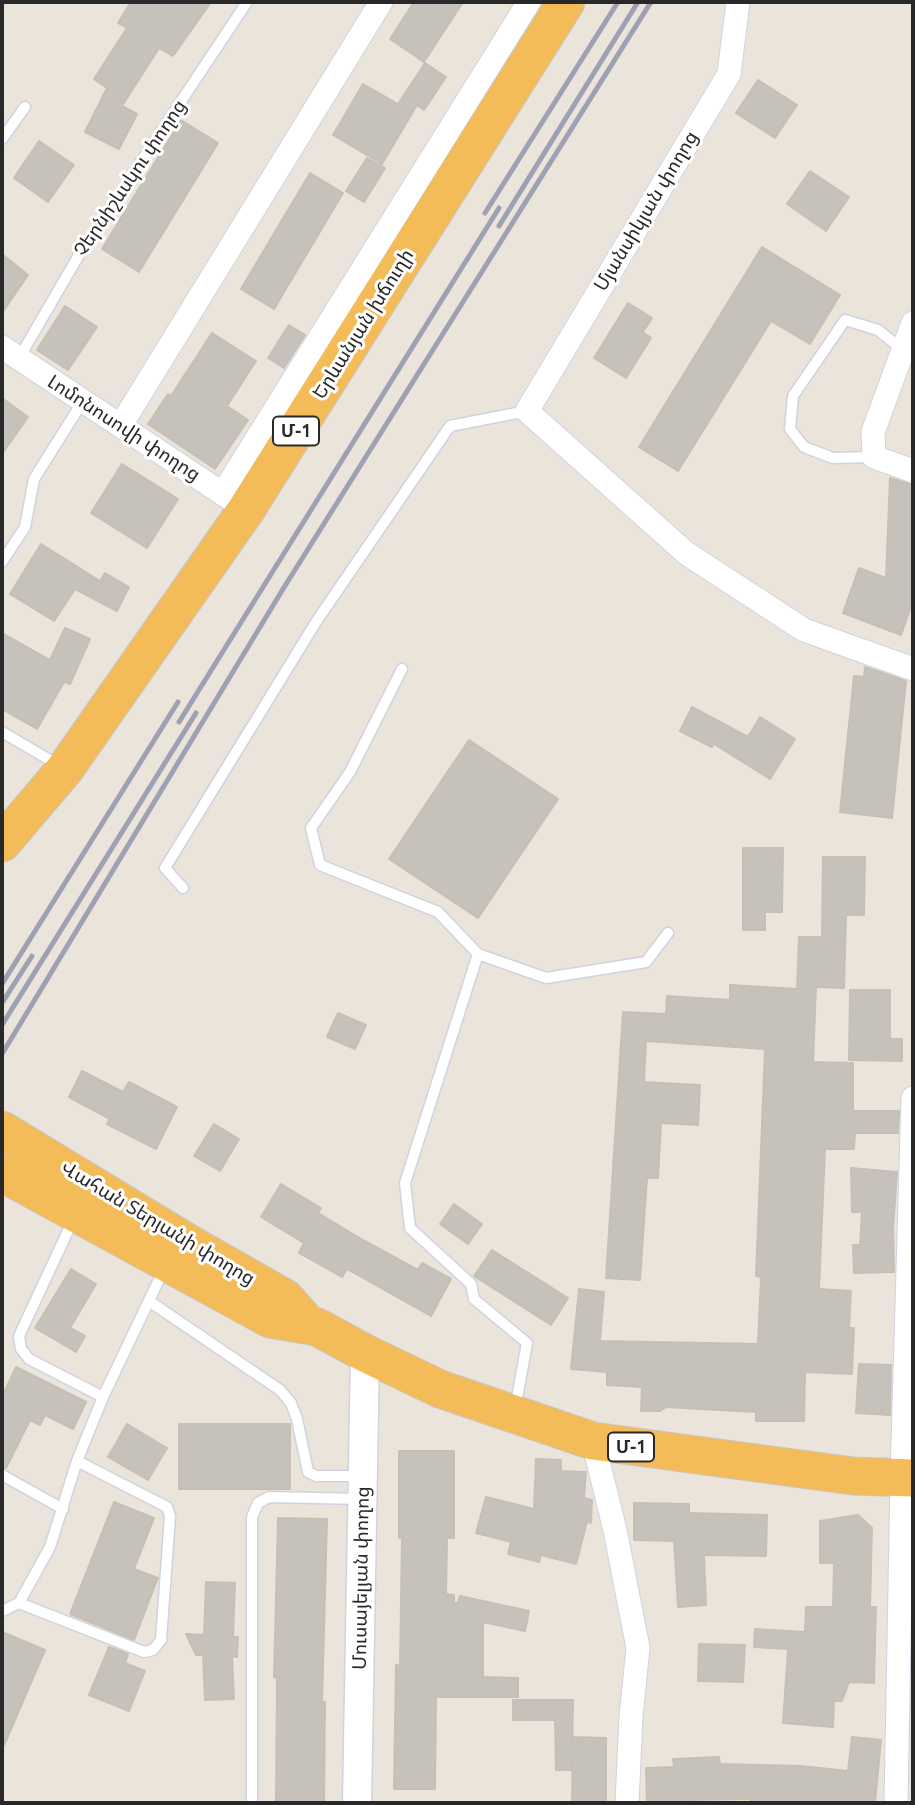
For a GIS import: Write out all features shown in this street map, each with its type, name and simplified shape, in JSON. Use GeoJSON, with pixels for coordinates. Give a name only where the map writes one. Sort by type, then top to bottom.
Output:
{"type":"FeatureCollection","features":[{"type":"Feature","properties":{"kind":"highway","name":"Երևանյան խճուղի"},"geometry":{"type":"LineString","coordinates":[[2,843],[65,769],[234,501],[566,2]]}},
{"type":"Feature","properties":{"kind":"highway","name":"Վահան Տերյանի փողոց"},"geometry":{"type":"LineString","coordinates":[[2,1130],[285,1298],[308,1324]]}},
{"type":"Feature","properties":{"kind":"highway","name":"Վահան Տերյանի փողոց"},"geometry":{"type":"LineString","coordinates":[[2,1173],[270,1320],[317,1327],[440,1389],[514,1415],[593,1441],[853,1476],[908,1478]]}},
{"type":"Feature","properties":{"kind":"street"},"geometry":{"type":"LineString","coordinates":[[121,425],[381,2]]}},
{"type":"Feature","properties":{"kind":"street"},"geometry":{"type":"LineString","coordinates":[[234,501],[529,2]]}},
{"type":"Feature","properties":{"kind":"street","name":"Մյանսիկյան փողոց"},"geometry":{"type":"LineString","coordinates":[[527,411],[729,74],[738,2]]}},
{"type":"Feature","properties":{"kind":"street"},"geometry":{"type":"LineString","coordinates":[[913,323],[873,432],[874,457],[913,471]]}},
{"type":"Feature","properties":{"kind":"street","name":"Լոմոնոսովի փողոց"},"geometry":{"type":"LineString","coordinates":[[10,353],[234,501]]}},
{"type":"Feature","properties":{"kind":"street"},"geometry":{"type":"LineString","coordinates":[[527,411],[686,553],[804,630],[913,669]]}},
{"type":"Feature","properties":{"kind":"street"},"geometry":{"type":"LineString","coordinates":[[896,1803],[908,1478],[913,1098]]}},
{"type":"Feature","properties":{"kind":"street","name":"Մուսայելյան փողոց"},"geometry":{"type":"LineString","coordinates":[[357,1803],[365,1353]]}},
{"type":"Feature","properties":{"kind":"street"},"geometry":{"type":"LineString","coordinates":[[593,1441],[615,1530],[638,1648],[631,1716],[627,1803]]}},
{"type":"Feature","properties":{"kind":"lane","name":"Չերնիշևսկու փողոց"},"geometry":{"type":"LineString","coordinates":[[10,353],[79,255],[247,2]]}},
{"type":"Feature","properties":{"kind":"lane"},"geometry":{"type":"LineString","coordinates":[[2,139],[25,107]]}},
{"type":"Feature","properties":{"kind":"lane"},"geometry":{"type":"LineString","coordinates":[[874,457],[833,458],[804,447],[790,429],[793,396],[845,320],[877,330],[903,350]]}},
{"type":"Feature","properties":{"kind":"lane"},"geometry":{"type":"LineString","coordinates":[[2,562],[25,527],[34,479],[83,401]]}},
{"type":"Feature","properties":{"kind":"lane"},"geometry":{"type":"LineString","coordinates":[[183,888],[166,868],[316,622],[450,426],[527,411]]}},
{"type":"Feature","properties":{"kind":"lane"},"geometry":{"type":"LineString","coordinates":[[402,669],[350,772],[311,828],[320,865],[438,912],[478,954],[546,978],[646,962],[668,933]]}},
{"type":"Feature","properties":{"kind":"lane"},"geometry":{"type":"LineString","coordinates":[[2,733],[65,769]]}},
{"type":"Feature","properties":{"kind":"lane"},"geometry":{"type":"LineString","coordinates":[[478,954],[405,1183],[410,1228],[471,1283],[474,1299],[527,1343],[514,1415]]}},
{"type":"Feature","properties":{"kind":"lane"},"geometry":{"type":"LineString","coordinates":[[76,1213],[19,1336],[22,1349],[29,1359],[103,1396]]}},
{"type":"Feature","properties":{"kind":"lane"},"geometry":{"type":"LineString","coordinates":[[2,1611],[19,1603],[50,1547],[77,1461],[103,1396],[166,1264]]}},
{"type":"Feature","properties":{"kind":"lane"},"geometry":{"type":"LineString","coordinates":[[149,1301],[280,1390],[292,1403],[298,1419],[308,1472],[362,1487]]}},
{"type":"Feature","properties":{"kind":"lane"},"geometry":{"type":"LineString","coordinates":[[19,1603],[144,1652],[153,1650],[160,1640],[170,1516],[167,1507],[77,1461]]}},
{"type":"Feature","properties":{"kind":"lane"},"geometry":{"type":"LineString","coordinates":[[2,1475],[63,1509]]}},
{"type":"Feature","properties":{"kind":"lane"},"geometry":{"type":"LineString","coordinates":[[252,1803],[252,1517],[258,1503],[269,1497],[362,1487]]}},
{"type":"Feature","properties":{"kind":"building"},"geometry":{"type":"Polygon","coordinates":[[[131,2],[211,2],[173,56],[159,48],[122,106],[137,114],[119,149],[85,132],[107,88],[94,79],[127,28],[118,23],[131,2]]]}},
{"type":"Feature","properties":{"kind":"building"},"geometry":{"type":"Polygon","coordinates":[[[414,2],[463,2],[424,62],[390,39],[414,2]]]}},
{"type":"Feature","properties":{"kind":"building"},"geometry":{"type":"Polygon","coordinates":[[[425,63],[446,77],[424,110],[417,105],[382,164],[333,135],[363,84],[398,104],[425,63]]]}},
{"type":"Feature","properties":{"kind":"building"},"geometry":{"type":"Polygon","coordinates":[[[758,80],[797,105],[775,138],[736,113],[758,80]]]}},
{"type":"Feature","properties":{"kind":"building"},"geometry":{"type":"Polygon","coordinates":[[[181,120],[218,143],[139,272],[102,249],[181,120]]]}},
{"type":"Feature","properties":{"kind":"building"},"geometry":{"type":"Polygon","coordinates":[[[39,141],[74,165],[48,202],[14,178],[39,141]]]}},
{"type":"Feature","properties":{"kind":"building"},"geometry":{"type":"Polygon","coordinates":[[[367,158],[385,168],[364,202],[346,191],[367,158]]]}},
{"type":"Feature","properties":{"kind":"building"},"geometry":{"type":"Polygon","coordinates":[[[810,171],[849,197],[826,231],[787,204],[810,171]]]}},
{"type":"Feature","properties":{"kind":"building"},"geometry":{"type":"Polygon","coordinates":[[[310,173],[343,193],[274,309],[241,289],[310,173]]]}},
{"type":"Feature","properties":{"kind":"building"},"geometry":{"type":"Polygon","coordinates":[[[762,247],[840,295],[810,344],[771,321],[678,471],[639,447],[762,247]]]}},
{"type":"Feature","properties":{"kind":"building"},"geometry":{"type":"Polygon","coordinates":[[[2,254],[28,275],[2,313],[2,254]]]}},
{"type":"Feature","properties":{"kind":"building"},"geometry":{"type":"Polygon","coordinates":[[[628,303],[652,318],[643,332],[651,338],[626,378],[594,358],[628,303]]]}},
{"type":"Feature","properties":{"kind":"building"},"geometry":{"type":"Polygon","coordinates":[[[65,306],[97,327],[68,370],[37,350],[65,306]]]}},
{"type":"Feature","properties":{"kind":"building"},"geometry":{"type":"Polygon","coordinates":[[[289,325],[305,335],[284,368],[268,358],[289,325]]]}},
{"type":"Feature","properties":{"kind":"building"},"geometry":{"type":"Polygon","coordinates":[[[212,333],[256,361],[227,406],[248,420],[215,469],[148,424],[168,394],[171,396],[212,333]]]}},
{"type":"Feature","properties":{"kind":"building"},"geometry":{"type":"Polygon","coordinates":[[[2,398],[28,417],[2,454],[2,398]]]}},
{"type":"Feature","properties":{"kind":"building"},"geometry":{"type":"Polygon","coordinates":[[[122,464],[178,499],[147,548],[91,513],[122,464]]]}},
{"type":"Feature","properties":{"kind":"building"},"geometry":{"type":"Polygon","coordinates":[[[890,478],[913,485],[913,601],[901,635],[843,613],[859,568],[886,578],[890,478]]]}},
{"type":"Feature","properties":{"kind":"building"},"geometry":{"type":"Polygon","coordinates":[[[41,544],[100,581],[105,573],[129,587],[117,611],[75,589],[54,621],[10,594],[41,544]]]}},
{"type":"Feature","properties":{"kind":"building"},"geometry":{"type":"Polygon","coordinates":[[[65,628],[90,639],[70,684],[64,682],[37,729],[2,709],[2,633],[50,660],[65,628]]]}},
{"type":"Feature","properties":{"kind":"building"},"geometry":{"type":"Polygon","coordinates":[[[865,667],[906,681],[892,818],[840,812],[854,676],[864,677],[865,667]]]}},
{"type":"Feature","properties":{"kind":"building"},"geometry":{"type":"Polygon","coordinates":[[[692,707],[748,737],[760,717],[795,739],[770,779],[714,744],[712,747],[680,731],[692,707]]]}},
{"type":"Feature","properties":{"kind":"building"},"geometry":{"type":"Polygon","coordinates":[[[469,740],[558,799],[478,918],[389,859],[469,740]]]}},
{"type":"Feature","properties":{"kind":"building"},"geometry":{"type":"Polygon","coordinates":[[[743,848],[783,848],[782,912],[765,912],[765,930],[743,930],[743,848]]]}},
{"type":"Feature","properties":{"kind":"building"},"geometry":{"type":"Polygon","coordinates":[[[823,857],[865,857],[864,915],[846,915],[844,988],[816,987],[813,1062],[853,1063],[853,1111],[899,1111],[898,1133],[855,1133],[854,1149],[825,1149],[819,1289],[851,1291],[849,1328],[854,1328],[852,1374],[805,1372],[804,1421],[756,1421],[756,1412],[666,1407],[660,1411],[641,1411],[642,1387],[607,1385],[607,1372],[571,1369],[579,1289],[604,1292],[600,1341],[758,1344],[761,1277],[756,1276],[765,1049],[646,1041],[644,1082],[700,1085],[698,1125],[661,1123],[658,1178],[647,1178],[640,1280],[606,1278],[623,1012],[666,1014],[667,996],[730,1000],[730,985],[797,989],[799,937],[822,937],[823,857]]]}},
{"type":"Feature","properties":{"kind":"building"},"geometry":{"type":"Polygon","coordinates":[[[850,990],[890,990],[890,1039],[902,1039],[902,1061],[849,1060],[850,990]]]}},
{"type":"Feature","properties":{"kind":"building"},"geometry":{"type":"Polygon","coordinates":[[[338,1013],[366,1025],[355,1049],[327,1037],[338,1013]]]}},
{"type":"Feature","properties":{"kind":"building"},"geometry":{"type":"Polygon","coordinates":[[[82,1071],[123,1092],[129,1082],[177,1107],[156,1149],[107,1124],[110,1119],[69,1097],[82,1071]]]}},
{"type":"Feature","properties":{"kind":"building"},"geometry":{"type":"Polygon","coordinates":[[[214,1124],[239,1139],[220,1171],[194,1156],[214,1124]]]}},
{"type":"Feature","properties":{"kind":"building"},"geometry":{"type":"Polygon","coordinates":[[[851,1168],[897,1172],[893,1228],[894,1272],[854,1273],[853,1245],[860,1245],[862,1212],[852,1212],[851,1168]]]}},
{"type":"Feature","properties":{"kind":"building"},"geometry":{"type":"Polygon","coordinates":[[[281,1184],[321,1208],[318,1213],[363,1240],[418,1270],[422,1263],[451,1279],[431,1316],[347,1269],[342,1277],[299,1253],[304,1243],[261,1217],[281,1184]]]}},
{"type":"Feature","properties":{"kind":"building"},"geometry":{"type":"Polygon","coordinates":[[[454,1204],[482,1224],[468,1244],[440,1224],[454,1204]]]}},
{"type":"Feature","properties":{"kind":"building"},"geometry":{"type":"Polygon","coordinates":[[[492,1250],[568,1298],[551,1325],[474,1276],[492,1250]]]}},
{"type":"Feature","properties":{"kind":"building"},"geometry":{"type":"Polygon","coordinates":[[[71,1269],[96,1284],[70,1328],[85,1336],[76,1352],[35,1328],[71,1269]]]}},
{"type":"Feature","properties":{"kind":"building"},"geometry":{"type":"Polygon","coordinates":[[[859,1364],[891,1365],[890,1415],[856,1413],[859,1364]]]}},
{"type":"Feature","properties":{"kind":"building"},"geometry":{"type":"Polygon","coordinates":[[[16,1367],[86,1402],[73,1429],[45,1415],[40,1425],[30,1420],[6,1468],[2,1467],[2,1397],[16,1367]]]}},
{"type":"Feature","properties":{"kind":"building"},"geometry":{"type":"Polygon","coordinates":[[[127,1424],[167,1448],[148,1480],[108,1457],[127,1424]]]}},
{"type":"Feature","properties":{"kind":"building"},"geometry":{"type":"Polygon","coordinates":[[[179,1424],[290,1424],[290,1489],[179,1489],[179,1424]]]}},
{"type":"Feature","properties":{"kind":"building"},"geometry":{"type":"Polygon","coordinates":[[[399,1451],[454,1451],[454,1538],[447,1538],[446,1594],[454,1595],[454,1603],[458,1603],[460,1596],[529,1611],[525,1631],[483,1622],[483,1677],[518,1678],[518,1697],[436,1697],[435,1789],[394,1789],[402,1538],[399,1538],[399,1451]]]}},
{"type":"Feature","properties":{"kind":"building"},"geometry":{"type":"Polygon","coordinates":[[[536,1459],[561,1460],[561,1471],[586,1472],[584,1498],[592,1500],[591,1523],[587,1522],[576,1564],[541,1555],[539,1562],[508,1554],[511,1542],[476,1533],[486,1497],[534,1509],[536,1459]]]}},
{"type":"Feature","properties":{"kind":"building"},"geometry":{"type":"Polygon","coordinates":[[[114,1502],[154,1518],[134,1569],[158,1578],[134,1640],[70,1614],[114,1502]]]}},
{"type":"Feature","properties":{"kind":"building"},"geometry":{"type":"Polygon","coordinates":[[[634,1503],[689,1504],[689,1513],[767,1515],[766,1556],[704,1555],[706,1605],[678,1607],[674,1541],[634,1540],[634,1503]]]}},
{"type":"Feature","properties":{"kind":"building"},"geometry":{"type":"Polygon","coordinates":[[[858,1515],[872,1528],[870,1607],[876,1607],[874,1683],[849,1682],[842,1701],[834,1701],[833,1727],[783,1723],[788,1649],[754,1647],[755,1629],[805,1632],[806,1607],[833,1607],[834,1563],[820,1563],[820,1521],[858,1515]]]}},
{"type":"Feature","properties":{"kind":"building"},"geometry":{"type":"Polygon","coordinates":[[[278,1518],[327,1519],[322,1702],[325,1702],[324,1803],[276,1803],[277,1678],[274,1677],[278,1518]]]}},
{"type":"Feature","properties":{"kind":"building"},"geometry":{"type":"Polygon","coordinates":[[[206,1582],[235,1583],[233,1637],[238,1637],[237,1657],[232,1656],[234,1699],[205,1700],[203,1655],[196,1655],[186,1634],[204,1635],[206,1582]]]}},
{"type":"Feature","properties":{"kind":"building"},"geometry":{"type":"Polygon","coordinates":[[[2,1632],[45,1650],[2,1750],[2,1632]]]}},
{"type":"Feature","properties":{"kind":"building"},"geometry":{"type":"Polygon","coordinates":[[[699,1644],[745,1645],[743,1682],[698,1681],[699,1644]]]}},
{"type":"Feature","properties":{"kind":"building"},"geometry":{"type":"Polygon","coordinates":[[[109,1647],[128,1654],[125,1663],[145,1671],[129,1711],[89,1695],[109,1647]]]}},
{"type":"Feature","properties":{"kind":"building"},"geometry":{"type":"Polygon","coordinates":[[[513,1700],[573,1700],[572,1770],[556,1770],[555,1720],[513,1720],[513,1700]]]}},
{"type":"Feature","properties":{"kind":"building"},"geometry":{"type":"Polygon","coordinates":[[[573,1737],[606,1738],[606,1803],[572,1803],[573,1737]]]}},
{"type":"Feature","properties":{"kind":"building"},"geometry":{"type":"Polygon","coordinates":[[[852,1737],[881,1740],[875,1803],[751,1803],[751,1799],[647,1803],[646,1768],[674,1767],[673,1759],[719,1757],[720,1764],[801,1766],[848,1771],[852,1737]]]}},
{"type":"Feature","properties":{"kind":"railway"},"geometry":{"type":"LineString","coordinates":[[485,213],[618,2]]}},
{"type":"Feature","properties":{"kind":"railway"},"geometry":{"type":"LineString","coordinates":[[499,226],[638,2]]}},
{"type":"Feature","properties":{"kind":"railway"},"geometry":{"type":"LineString","coordinates":[[2,1054],[283,589],[651,2]]}},
{"type":"Feature","properties":{"kind":"railway"},"geometry":{"type":"LineString","coordinates":[[179,722],[499,208]]}},
{"type":"Feature","properties":{"kind":"railway"},"geometry":{"type":"LineString","coordinates":[[2,984],[178,702]]}},
{"type":"Feature","properties":{"kind":"railway"},"geometry":{"type":"LineString","coordinates":[[2,1025],[196,713]]}},
{"type":"Feature","properties":{"kind":"railway"},"geometry":{"type":"LineString","coordinates":[[2,1003],[32,956]]}}]}
